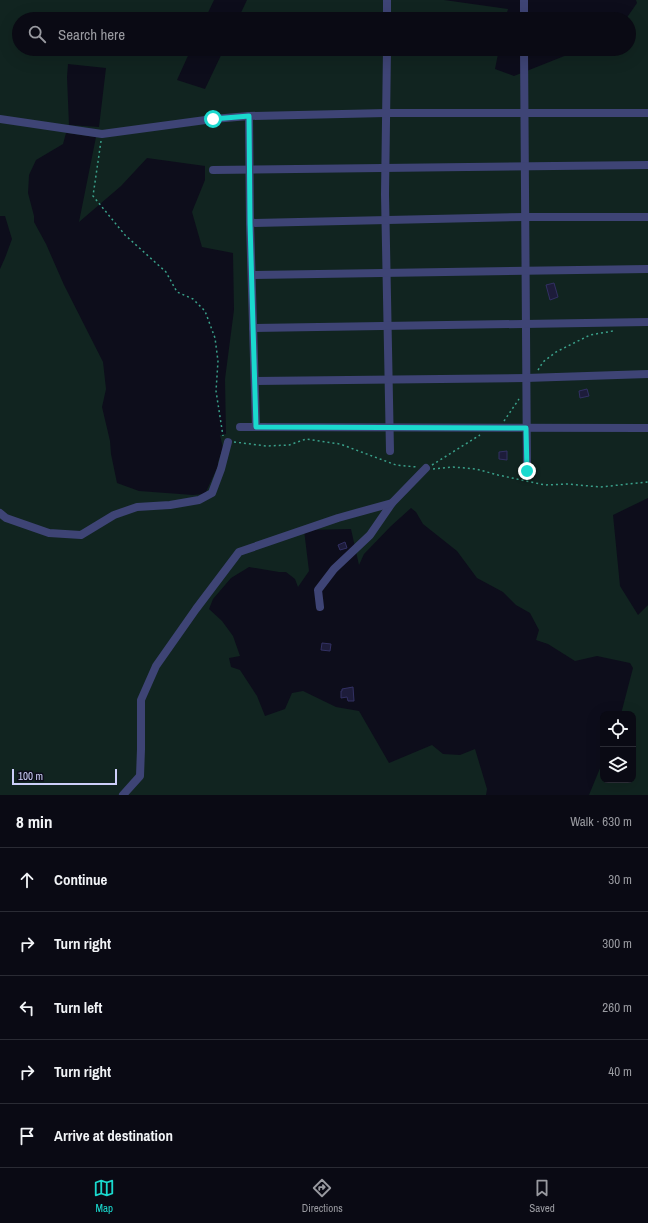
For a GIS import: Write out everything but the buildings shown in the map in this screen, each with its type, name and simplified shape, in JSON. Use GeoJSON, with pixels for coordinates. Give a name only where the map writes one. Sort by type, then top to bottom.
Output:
{"type":"FeatureCollection","features":[{"type":"Feature","properties":{"kind":"street"},"geometry":{"type":"LineString","coordinates":[[387,12],[388,0]]}},
{"type":"Feature","properties":{"kind":"street"},"geometry":{"type":"LineString","coordinates":[[524,0],[524,12]]}},
{"type":"Feature","properties":{"kind":"street"},"geometry":{"type":"LineString","coordinates":[[387,56],[385,220],[390,451]]}},
{"type":"Feature","properties":{"kind":"street"},"geometry":{"type":"LineString","coordinates":[[524,56],[527,471]]}},
{"type":"Feature","properties":{"kind":"street"},"geometry":{"type":"LineString","coordinates":[[0,119],[102,134],[213,119],[249,116],[386,113],[648,113]]}},
{"type":"Feature","properties":{"kind":"street"},"geometry":{"type":"LineString","coordinates":[[249,116],[250,223],[256,427]]}},
{"type":"Feature","properties":{"kind":"street"},"geometry":{"type":"LineString","coordinates":[[0,124],[10,120]]}},
{"type":"Feature","properties":{"kind":"street"},"geometry":{"type":"LineString","coordinates":[[213,170],[648,165]]}},
{"type":"Feature","properties":{"kind":"street"},"geometry":{"type":"LineString","coordinates":[[250,223],[525,217],[648,217]]}},
{"type":"Feature","properties":{"kind":"street"},"geometry":{"type":"LineString","coordinates":[[252,275],[648,269]]}},
{"type":"Feature","properties":{"kind":"street"},"geometry":{"type":"LineString","coordinates":[[253,328],[648,322]]}},
{"type":"Feature","properties":{"kind":"street"},"geometry":{"type":"LineString","coordinates":[[255,381],[526,378],[648,374]]}},
{"type":"Feature","properties":{"kind":"street"},"geometry":{"type":"LineString","coordinates":[[240,426],[648,428]]}},
{"type":"Feature","properties":{"kind":"street"},"geometry":{"type":"LineString","coordinates":[[0,514],[6,518],[49,533],[81,535],[114,515],[137,507],[170,505],[199,500],[212,493],[228,442]]}},
{"type":"Feature","properties":{"kind":"street"},"geometry":{"type":"LineString","coordinates":[[320,607],[318,590],[334,569],[370,535],[392,503],[426,468]]}},
{"type":"Feature","properties":{"kind":"street"},"geometry":{"type":"LineString","coordinates":[[123,795],[140,776],[141,700],[156,666],[196,609],[239,552],[338,518],[392,503]]}},
{"type":"Feature","properties":{"kind":"green space"},"geometry":{"type":"Polygon","coordinates":[[[0,0],[214,0],[208,12],[12,12],[12,56],[188,56],[177,80],[205,89],[221,56],[498,56],[495,69],[514,76],[564,56],[636,56],[636,12],[631,12],[637,3],[636,0],[648,0],[648,498],[613,515],[620,586],[638,615],[648,605],[648,795],[589,795],[600,768],[600,783],[636,783],[636,711],[622,711],[633,668],[630,663],[597,656],[575,661],[548,644],[536,640],[539,630],[530,613],[516,605],[503,592],[477,578],[457,551],[423,524],[416,512],[411,508],[364,554],[359,565],[351,529],[304,530],[309,571],[298,587],[295,579],[286,572],[249,567],[231,578],[213,599],[209,609],[222,621],[233,636],[240,656],[229,658],[231,667],[240,670],[257,696],[265,716],[285,709],[292,693],[303,691],[336,707],[359,711],[389,763],[432,745],[443,754],[460,755],[475,749],[487,789],[486,795],[0,795],[0,269],[12,239],[5,216],[0,216],[0,0]],[[68,64],[67,77],[69,125],[99,127],[106,68],[68,64]],[[66,133],[63,144],[36,160],[29,175],[28,193],[34,216],[34,222],[103,362],[106,389],[102,407],[110,441],[117,483],[139,491],[193,495],[205,494],[218,466],[223,448],[220,435],[226,434],[225,379],[234,310],[233,253],[202,247],[192,212],[205,180],[205,166],[147,158],[121,186],[79,222],[96,137],[66,133]]]}},
{"type":"Feature","properties":{"kind":"green space"},"geometry":{"type":"Polygon","coordinates":[[[247,0],[444,0],[508,9],[507,12],[241,12],[247,0]]]}},
{"type":"Feature","properties":{"kind":"route"},"geometry":{"type":"LineString","coordinates":[[213,119],[249,116],[250,223],[256,427],[526,428],[527,471]]}}]}
